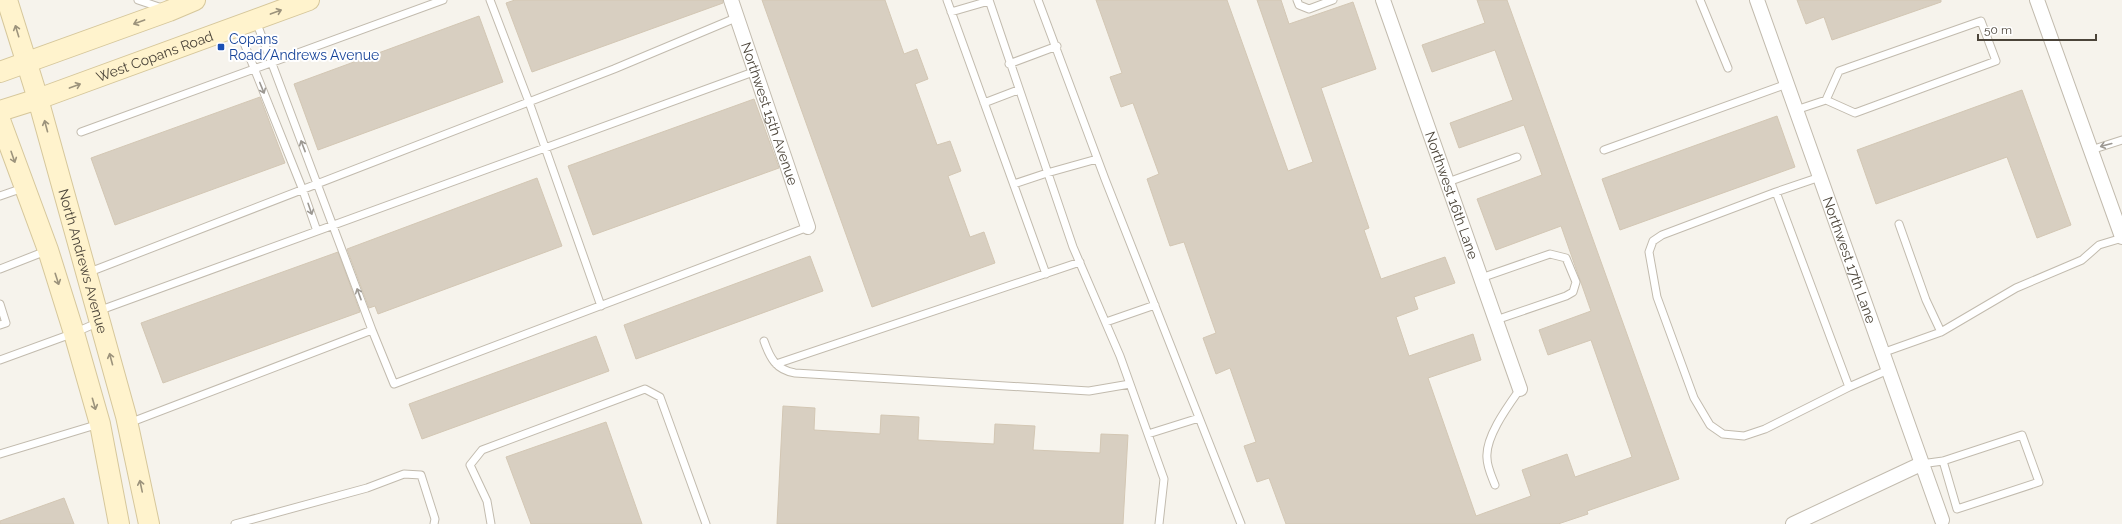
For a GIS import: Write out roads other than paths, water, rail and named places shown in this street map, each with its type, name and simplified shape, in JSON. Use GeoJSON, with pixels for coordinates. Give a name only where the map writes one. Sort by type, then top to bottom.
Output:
{"type":"FeatureCollection","features":[{"type":"Feature","properties":{"kind":"street","name":"North Andrews Avenue"},"geometry":{"type":"LineString","coordinates":[[7,0],[38,99],[99,316],[128,424],[149,524]]}},
{"type":"Feature","properties":{"kind":"street"},"geometry":{"type":"LineString","coordinates":[[0,72],[169,11],[195,0]]}},
{"type":"Feature","properties":{"kind":"street","name":"West Copans Road"},"geometry":{"type":"LineString","coordinates":[[0,111],[38,99],[308,0]]}},
{"type":"Feature","properties":{"kind":"street","name":"Northwest 15th Avenue"},"geometry":{"type":"LineString","coordinates":[[731,0],[808,227]]}},
{"type":"Feature","properties":{"kind":"street","name":"Northwest 16th Lane"},"geometry":{"type":"LineString","coordinates":[[1383,0],[1520,389]]}},
{"type":"Feature","properties":{"kind":"street","name":"Northwest 17th Lane"},"geometry":{"type":"LineString","coordinates":[[1757,0],[1942,520]]}},
{"type":"Feature","properties":{"kind":"street"},"geometry":{"type":"LineString","coordinates":[[2037,0],[2122,238]]}},
{"type":"Feature","properties":{"kind":"street","name":"North Andrews Avenue"},"geometry":{"type":"LineString","coordinates":[[0,120],[48,250],[74,333],[100,424],[119,524]]}},
{"type":"Feature","properties":{"kind":"street"},"geometry":{"type":"LineString","coordinates":[[1793,524],[1921,464]]}},
{"type":"Feature","properties":{"kind":"lane"},"geometry":{"type":"LineString","coordinates":[[138,0],[169,11]]}},
{"type":"Feature","properties":{"kind":"lane"},"geometry":{"type":"LineString","coordinates":[[81,132],[443,0]]}},
{"type":"Feature","properties":{"kind":"lane"},"geometry":{"type":"LineString","coordinates":[[490,0],[529,102],[601,306]]}},
{"type":"Feature","properties":{"kind":"lane"},"geometry":{"type":"LineString","coordinates":[[947,0],[1046,274]]}},
{"type":"Feature","properties":{"kind":"lane"},"geometry":{"type":"LineString","coordinates":[[951,12],[989,0],[1009,64],[1073,247],[1106,322],[1164,479],[1159,524]]}},
{"type":"Feature","properties":{"kind":"lane"},"geometry":{"type":"LineString","coordinates":[[1038,0],[1098,159],[1242,524]]}},
{"type":"Feature","properties":{"kind":"lane"},"geometry":{"type":"LineString","coordinates":[[1297,0],[1299,5],[1309,9],[1333,0]]}},
{"type":"Feature","properties":{"kind":"lane"},"geometry":{"type":"LineString","coordinates":[[1700,0],[1728,68]]}},
{"type":"Feature","properties":{"kind":"lane"},"geometry":{"type":"LineString","coordinates":[[87,273],[302,188],[614,69],[738,17]]}},
{"type":"Feature","properties":{"kind":"lane"},"geometry":{"type":"LineString","coordinates":[[255,19],[318,182],[372,330],[394,384],[808,227]]}},
{"type":"Feature","properties":{"kind":"lane"},"geometry":{"type":"LineString","coordinates":[[1796,110],[1826,100],[1855,113],[1996,61],[1981,21],[1839,72],[1826,100]]}},
{"type":"Feature","properties":{"kind":"lane"},"geometry":{"type":"LineString","coordinates":[[237,26],[302,188],[317,231]]}},
{"type":"Feature","properties":{"kind":"lane"},"geometry":{"type":"LineString","coordinates":[[1009,64],[1056,46]]}},
{"type":"Feature","properties":{"kind":"lane"},"geometry":{"type":"LineString","coordinates":[[0,360],[74,333],[99,316],[317,231],[756,71]]}},
{"type":"Feature","properties":{"kind":"lane"},"geometry":{"type":"LineString","coordinates":[[1604,150],[1787,84]]}},
{"type":"Feature","properties":{"kind":"lane"},"geometry":{"type":"LineString","coordinates":[[984,103],[1018,90]]}},
{"type":"Feature","properties":{"kind":"lane"},"geometry":{"type":"LineString","coordinates":[[2090,150],[2122,140]]}},
{"type":"Feature","properties":{"kind":"lane"},"geometry":{"type":"LineString","coordinates":[[1448,182],[1517,157]]}},
{"type":"Feature","properties":{"kind":"lane"},"geometry":{"type":"LineString","coordinates":[[1014,184],[1098,159]]}},
{"type":"Feature","properties":{"kind":"lane"},"geometry":{"type":"LineString","coordinates":[[1820,176],[1662,235],[1653,241],[1649,252],[1657,296],[1694,398],[1710,425],[1723,434],[1744,436],[1765,429],[1849,387],[1888,370]]}},
{"type":"Feature","properties":{"kind":"lane"},"geometry":{"type":"LineString","coordinates":[[0,196],[24,188]]}},
{"type":"Feature","properties":{"kind":"lane"},"geometry":{"type":"LineString","coordinates":[[1776,192],[1849,387]]}},
{"type":"Feature","properties":{"kind":"lane"},"geometry":{"type":"LineString","coordinates":[[1899,224],[1926,300],[1941,332]]}},
{"type":"Feature","properties":{"kind":"lane"},"geometry":{"type":"LineString","coordinates":[[1882,353],[1941,332],[2016,288],[2082,260],[2099,245],[2122,238]]}},
{"type":"Feature","properties":{"kind":"lane"},"geometry":{"type":"LineString","coordinates":[[0,269],[48,250]]}},
{"type":"Feature","properties":{"kind":"lane"},"geometry":{"type":"LineString","coordinates":[[1481,278],[1550,254],[1566,258],[1576,282],[1573,292],[1566,296],[1496,320]]}},
{"type":"Feature","properties":{"kind":"lane"},"geometry":{"type":"LineString","coordinates":[[776,364],[1080,262]]}},
{"type":"Feature","properties":{"kind":"lane"},"geometry":{"type":"LineString","coordinates":[[0,304],[6,323],[0,325]]}},
{"type":"Feature","properties":{"kind":"lane"},"geometry":{"type":"LineString","coordinates":[[1106,322],[1155,305]]}},
{"type":"Feature","properties":{"kind":"lane"},"geometry":{"type":"LineString","coordinates":[[128,424],[372,330]]}},
{"type":"Feature","properties":{"kind":"lane"},"geometry":{"type":"LineString","coordinates":[[764,341],[776,364],[782,369],[795,373],[1089,391],[1130,384]]}},
{"type":"Feature","properties":{"kind":"lane"},"geometry":{"type":"LineString","coordinates":[[1495,485],[1486,458],[1491,439],[1505,411],[1520,389]]}},
{"type":"Feature","properties":{"kind":"lane"},"geometry":{"type":"LineString","coordinates":[[491,524],[487,502],[470,465],[482,450],[645,390],[660,397],[706,524]]}},
{"type":"Feature","properties":{"kind":"lane"},"geometry":{"type":"LineString","coordinates":[[1148,434],[1199,418]]}},
{"type":"Feature","properties":{"kind":"lane"},"geometry":{"type":"LineString","coordinates":[[0,454],[100,424]]}},
{"type":"Feature","properties":{"kind":"lane"},"geometry":{"type":"LineString","coordinates":[[1921,464],[1943,461],[2022,436],[2040,482],[1957,509],[1943,461]]}},
{"type":"Feature","properties":{"kind":"lane"},"geometry":{"type":"LineString","coordinates":[[235,524],[367,488],[404,474],[421,475],[435,519],[434,524]]}},
{"type":"Feature","properties":{"kind":"place","name":"Copans Road/Andrews Avenue"},"geometry":{"type":"Point","coordinates":[221,47]}}]}
